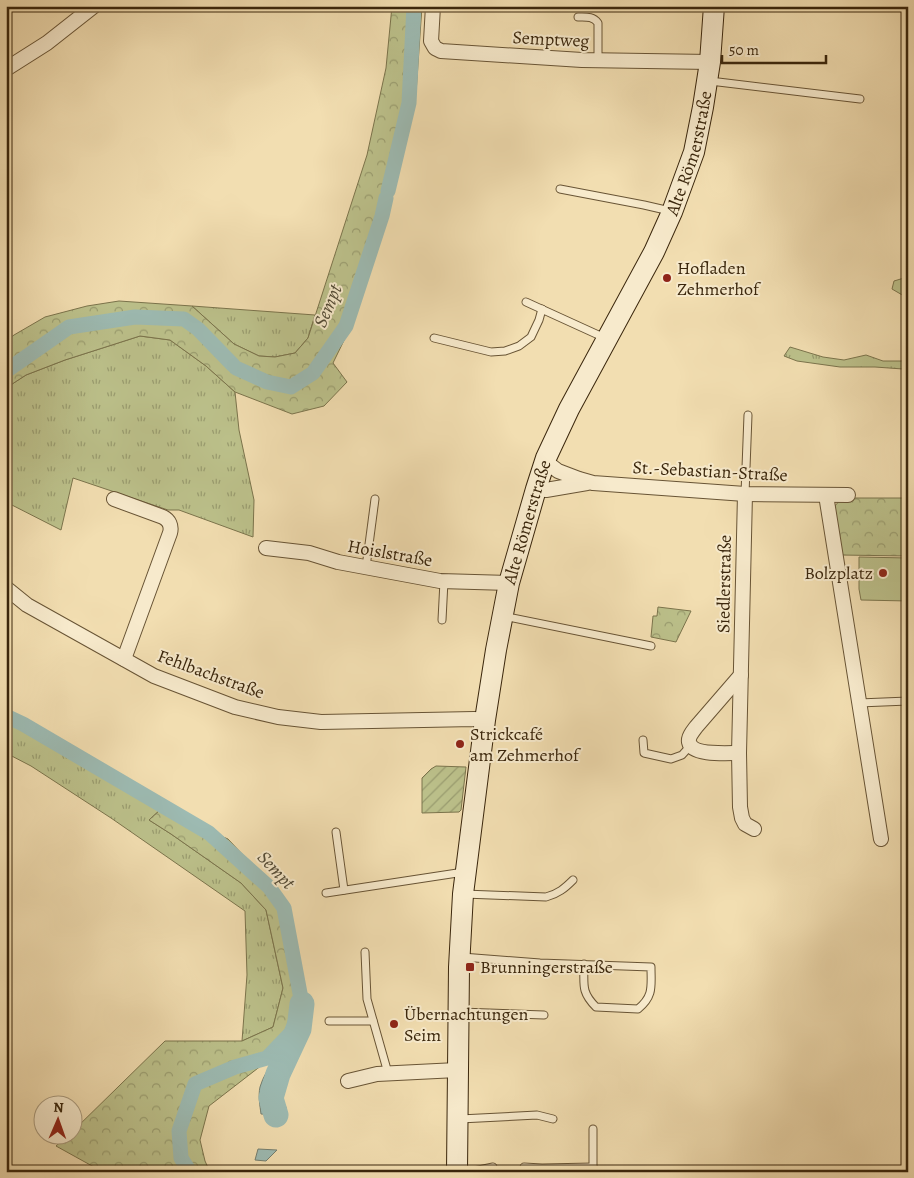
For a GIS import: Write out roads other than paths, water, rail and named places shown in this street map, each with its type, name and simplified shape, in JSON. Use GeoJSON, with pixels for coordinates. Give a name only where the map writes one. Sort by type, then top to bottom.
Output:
{"type":"FeatureCollection","features":[{"type":"Feature","properties":{"kind":"main road","name":"Alte Römerstraße"},"geometry":{"type":"LineString","coordinates":[[457,1172],[458,1012],[463,894],[485,720],[509,583],[536,489],[556,434],[654,252],[672,212],[694,152],[708,71],[714,6]]}},
{"type":"Feature","properties":{"kind":"street"},"geometry":{"type":"LineString","coordinates":[[6,69],[47,43],[94,6]]}},
{"type":"Feature","properties":{"kind":"street","name":"Semptweg"},"geometry":{"type":"LineString","coordinates":[[433,6],[431,41],[435,48],[441,51],[598,60],[708,71]]}},
{"type":"Feature","properties":{"kind":"street","name":"St.-Sebastian-Straße"},"geometry":{"type":"LineString","coordinates":[[545,461],[558,470],[579,479],[593,482],[745,494],[848,495]]}},
{"type":"Feature","properties":{"kind":"street","name":"St.-Sebastian-Straße"},"geometry":{"type":"LineString","coordinates":[[536,489],[552,489],[593,482]]}},
{"type":"Feature","properties":{"kind":"street","name":"Siedlerstraße"},"geometry":{"type":"LineString","coordinates":[[745,494],[739,753],[740,806],[745,824],[754,829]]}},
{"type":"Feature","properties":{"kind":"street"},"geometry":{"type":"LineString","coordinates":[[826,495],[881,839]]}},
{"type":"Feature","properties":{"kind":"street"},"geometry":{"type":"LineString","coordinates":[[114,499],[166,518],[170,523],[171,530],[124,658]]}},
{"type":"Feature","properties":{"kind":"street","name":"Hoislstraße"},"geometry":{"type":"LineString","coordinates":[[266,548],[309,553],[366,568],[444,581],[509,583]]}},
{"type":"Feature","properties":{"kind":"street","name":"Fehlbachstraße"},"geometry":{"type":"LineString","coordinates":[[6,588],[27,605],[154,676],[235,707],[278,717],[321,722],[485,720]]}},
{"type":"Feature","properties":{"kind":"street"},"geometry":{"type":"LineString","coordinates":[[739,753],[700,751],[693,748],[689,743],[690,736],[696,727],[741,675]]}},
{"type":"Feature","properties":{"kind":"street"},"geometry":{"type":"LineString","coordinates":[[348,1081],[377,1074],[457,1070]]}},
{"type":"Feature","properties":{"kind":"lane"},"geometry":{"type":"LineString","coordinates":[[578,17],[591,17],[598,23],[598,60]]}},
{"type":"Feature","properties":{"kind":"lane"},"geometry":{"type":"LineString","coordinates":[[708,71],[860,99]]}},
{"type":"Feature","properties":{"kind":"lane"},"geometry":{"type":"LineString","coordinates":[[560,189],[672,212]]}},
{"type":"Feature","properties":{"kind":"lane"},"geometry":{"type":"LineString","coordinates":[[526,302],[607,339]]}},
{"type":"Feature","properties":{"kind":"lane"},"geometry":{"type":"LineString","coordinates":[[434,338],[491,352],[505,351],[519,346],[531,337],[542,309]]}},
{"type":"Feature","properties":{"kind":"lane"},"geometry":{"type":"LineString","coordinates":[[745,494],[748,415]]}},
{"type":"Feature","properties":{"kind":"lane"},"geometry":{"type":"LineString","coordinates":[[366,568],[375,499]]}},
{"type":"Feature","properties":{"kind":"lane"},"geometry":{"type":"LineString","coordinates":[[442,620],[444,581]]}},
{"type":"Feature","properties":{"kind":"lane"},"geometry":{"type":"LineString","coordinates":[[503,616],[651,646]]}},
{"type":"Feature","properties":{"kind":"lane"},"geometry":{"type":"LineString","coordinates":[[859,703],[908,701]]}},
{"type":"Feature","properties":{"kind":"lane"},"geometry":{"type":"LineString","coordinates":[[643,740],[644,753],[671,759],[682,755],[691,745]]}},
{"type":"Feature","properties":{"kind":"lane"},"geometry":{"type":"LineString","coordinates":[[336,832],[344,890]]}},
{"type":"Feature","properties":{"kind":"lane"},"geometry":{"type":"LineString","coordinates":[[326,893],[466,872]]}},
{"type":"Feature","properties":{"kind":"lane"},"geometry":{"type":"LineString","coordinates":[[463,894],[554,895],[573,880]]}},
{"type":"Feature","properties":{"kind":"lane"},"geometry":{"type":"LineString","coordinates":[[365,952],[367,1000],[388,1074]]}},
{"type":"Feature","properties":{"kind":"lane"},"geometry":{"type":"LineString","coordinates":[[460,957],[540,963],[584,964],[651,968],[650,994],[646,1003],[638,1009],[596,1007],[588,999],[584,989],[584,964]]}},
{"type":"Feature","properties":{"kind":"lane"},"geometry":{"type":"LineString","coordinates":[[458,1012],[544,1015]]}},
{"type":"Feature","properties":{"kind":"lane"},"geometry":{"type":"LineString","coordinates":[[329,1021],[373,1021]]}},
{"type":"Feature","properties":{"kind":"lane"},"geometry":{"type":"LineString","coordinates":[[457,1119],[537,1115],[554,1119]]}},
{"type":"Feature","properties":{"kind":"lane"},"geometry":{"type":"LineString","coordinates":[[524,1167],[593,1170],[593,1129]]}},
{"type":"Feature","properties":{"kind":"lane"},"geometry":{"type":"LineString","coordinates":[[469,1172],[493,1167]]}},
{"type":"Feature","properties":{"kind":"water"},"geometry":{"type":"Polygon","coordinates":[[[296,1035],[297,1049],[282,1089],[286,1115],[261,1114],[259,1094],[266,1072],[296,1035]]]}},
{"type":"Feature","properties":{"kind":"water"},"geometry":{"type":"Polygon","coordinates":[[[258,1149],[277,1150],[266,1161],[255,1160],[258,1149]]]}},
{"type":"Feature","properties":{"kind":"waterway","name":"Sempt"},"geometry":{"type":"LineString","coordinates":[[388,191],[409,103],[414,6]]}},
{"type":"Feature","properties":{"kind":"waterway","name":"Sempt"},"geometry":{"type":"LineString","coordinates":[[236,368],[267,382],[291,387],[313,373],[346,326],[382,216],[386,198]]}},
{"type":"Feature","properties":{"kind":"waterway","name":"Sempt"},"geometry":{"type":"LineString","coordinates":[[6,371],[69,327],[135,317],[184,319],[198,329],[233,365]]}},
{"type":"Feature","properties":{"kind":"waterway","name":"Sempt"},"geometry":{"type":"LineString","coordinates":[[6,716],[23,724],[209,833],[269,887],[284,908],[302,1004],[291,1033],[267,1058],[235,1067],[195,1084],[179,1131],[181,1158],[190,1172]]}},
{"type":"Feature","properties":{"kind":"waterway"},"geometry":{"type":"LineString","coordinates":[[276,1115],[271,1098],[278,1074],[299,1029],[302,1004]]}},
{"type":"Feature","properties":{"kind":"place","name":"Hofladen Zehmerhof"},"geometry":{"type":"Point","coordinates":[667,278]}},
{"type":"Feature","properties":{"kind":"place","name":"Bolzplatz"},"geometry":{"type":"Point","coordinates":[883,573]}},
{"type":"Feature","properties":{"kind":"place","name":"Strickcafé am Zehmerhof"},"geometry":{"type":"Point","coordinates":[460,744]}},
{"type":"Feature","properties":{"kind":"place","name":"Brunningerstraße"},"geometry":{"type":"Point","coordinates":[470,967]}},
{"type":"Feature","properties":{"kind":"place","name":"Übernachtungen Seim"},"geometry":{"type":"Point","coordinates":[394,1024]}}]}
